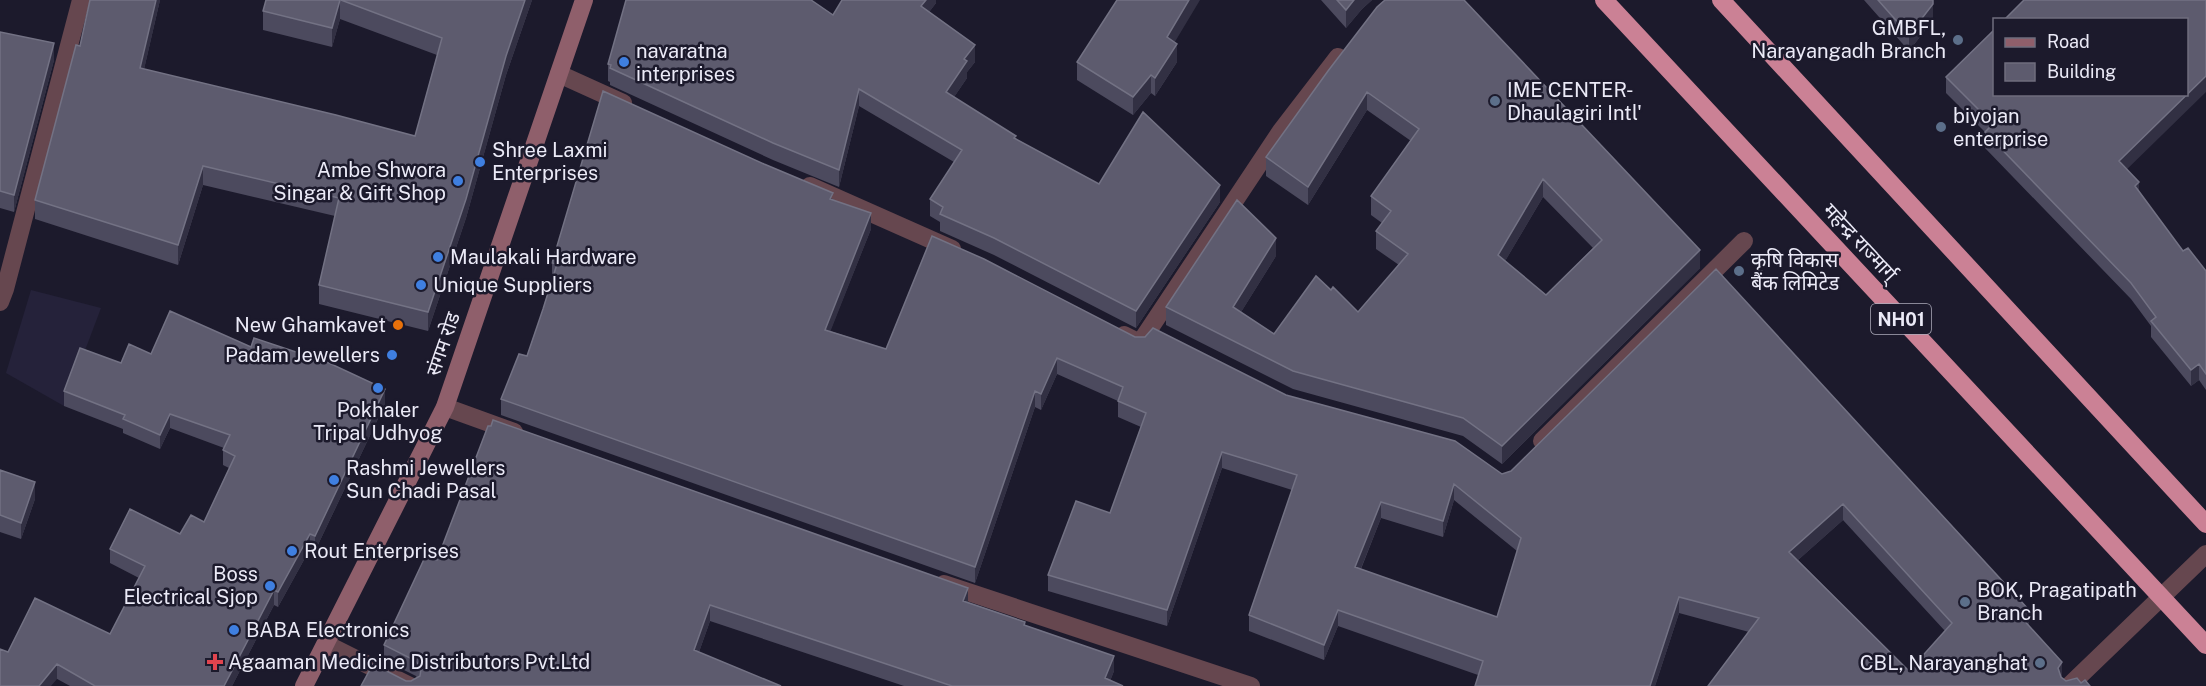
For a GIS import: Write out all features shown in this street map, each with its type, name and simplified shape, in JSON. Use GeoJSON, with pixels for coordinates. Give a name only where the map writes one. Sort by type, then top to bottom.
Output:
{"type":"FeatureCollection","features":[{"type":"Feature","properties":{"kind":"highway","name":"महेन्द्र राज्मार्ग्"},"geometry":{"type":"LineString","coordinates":[[1604,0],[2206,645]]}},
{"type":"Feature","properties":{"kind":"highway"},"geometry":{"type":"LineString","coordinates":[[1721,0],[2206,524]]}},
{"type":"Feature","properties":{"kind":"street"},"geometry":{"type":"LineString","coordinates":[[0,302],[81,0]]}},
{"type":"Feature","properties":{"kind":"street","name":"संगम रोड"},"geometry":{"type":"LineString","coordinates":[[304,686],[445,407],[584,0]]}},
{"type":"Feature","properties":{"kind":"street"},"geometry":{"type":"LineString","coordinates":[[1110,327],[1140,343],[1156,333],[1281,132],[1349,43]]}},
{"type":"Feature","properties":{"kind":"street"},"geometry":{"type":"LineString","coordinates":[[559,74],[643,112]]}},
{"type":"Feature","properties":{"kind":"street"},"geometry":{"type":"LineString","coordinates":[[790,178],[968,256]]}},
{"type":"Feature","properties":{"kind":"street"},"geometry":{"type":"LineString","coordinates":[[1528,455],[1744,241]]}},
{"type":"Feature","properties":{"kind":"street"},"geometry":{"type":"LineString","coordinates":[[445,407],[533,439]]}},
{"type":"Feature","properties":{"kind":"street"},"geometry":{"type":"LineString","coordinates":[[2070,686],[2206,554]]}},
{"type":"Feature","properties":{"kind":"street"},"geometry":{"type":"LineString","coordinates":[[925,577],[1251,686]]}},
{"type":"Feature","properties":{"kind":"street"},"geometry":{"type":"LineString","coordinates":[[326,644],[410,686]]}},
{"type":"Feature","properties":{"kind":"shaded area"},"geometry":{"type":"Polygon","coordinates":[[[31,290],[101,308],[64,406],[6,373],[31,290]]]}},
{"type":"Feature","properties":{"kind":"building"},"geometry":{"type":"Polygon","coordinates":[[[90,0],[156,0],[140,68],[415,136],[442,38],[341,0],[525,0],[506,56],[466,199],[428,312],[319,285],[339,198],[203,166],[178,245],[35,200],[76,45],[80,46],[90,0]]]}},
{"type":"Feature","properties":{"kind":"building"},"geometry":{"type":"Polygon","coordinates":[[[266,0],[340,0],[332,28],[263,11],[266,0]]]}},
{"type":"Feature","properties":{"kind":"building"},"geometry":{"type":"Polygon","coordinates":[[[626,0],[811,0],[833,15],[842,0],[926,0],[921,6],[975,45],[964,59],[967,61],[946,92],[1016,136],[1014,138],[1099,184],[1143,112],[1220,185],[1136,311],[994,238],[940,214],[943,207],[930,199],[962,150],[859,89],[839,170],[773,143],[610,68],[611,65],[608,64],[626,0]]]}},
{"type":"Feature","properties":{"kind":"building"},"geometry":{"type":"Polygon","coordinates":[[[1117,0],[1189,0],[1167,37],[1177,44],[1155,78],[1151,75],[1133,97],[1077,62],[1117,0]]]}},
{"type":"Feature","properties":{"kind":"building"},"geometry":{"type":"Polygon","coordinates":[[[1337,0],[1354,0],[1346,10],[1337,0]]]}},
{"type":"Feature","properties":{"kind":"building"},"geometry":{"type":"Polygon","coordinates":[[[1385,0],[1464,0],[1700,250],[1502,446],[1463,418],[1293,371],[1166,307],[1237,200],[1276,238],[1233,307],[1274,334],[1316,276],[1331,290],[1333,287],[1358,312],[1408,254],[1376,231],[1391,211],[1371,196],[1419,129],[1367,92],[1308,187],[1266,157],[1377,7],[1385,0]],[[1543,179],[1498,255],[1546,295],[1602,240],[1543,179]]]}},
{"type":"Feature","properties":{"kind":"building"},"geometry":{"type":"Polygon","coordinates":[[[1878,0],[1933,0],[1933,4],[1909,35],[1878,0]]]}},
{"type":"Feature","properties":{"kind":"building"},"geometry":{"type":"Polygon","coordinates":[[[2024,0],[2206,0],[2206,76],[2188,94],[2188,18],[2006,18],[2024,0]]]}},
{"type":"Feature","properties":{"kind":"building"},"geometry":{"type":"Polygon","coordinates":[[[1993,31],[1993,96],[2186,96],[2119,161],[2139,182],[2135,186],[2183,251],[2188,248],[2206,271],[2206,374],[2199,364],[2191,370],[2151,321],[2156,317],[2131,283],[1985,132],[1993,124],[1946,77],[1993,31]]]}},
{"type":"Feature","properties":{"kind":"building"},"geometry":{"type":"Polygon","coordinates":[[[0,32],[54,43],[14,195],[0,191],[0,32]]]}},
{"type":"Feature","properties":{"kind":"building"},"geometry":{"type":"Polygon","coordinates":[[[603,91],[833,193],[830,199],[871,213],[825,330],[886,349],[932,236],[984,259],[1135,337],[1145,337],[1153,328],[1286,395],[1455,441],[1502,474],[1511,471],[1716,269],[2029,610],[2021,617],[2062,662],[2058,668],[2061,677],[2066,681],[2077,678],[2081,683],[2085,680],[2090,686],[1708,686],[1759,618],[1679,597],[1650,686],[1475,686],[1483,661],[1338,610],[1324,645],[1249,615],[1297,475],[1222,452],[1167,610],[1048,575],[1076,501],[1110,513],[1146,413],[1118,401],[1123,387],[1057,358],[1041,394],[1035,391],[975,567],[501,399],[519,354],[527,356],[557,264],[552,263],[603,91]],[[1454,484],[1443,521],[1381,502],[1355,567],[1497,617],[1521,538],[1454,484]],[[1843,504],[1789,552],[1909,671],[1952,623],[1843,504]]]}},
{"type":"Feature","properties":{"kind":"building"},"geometry":{"type":"Polygon","coordinates":[[[170,311],[251,347],[254,338],[329,363],[385,389],[315,536],[310,534],[278,592],[274,590],[224,686],[95,686],[57,664],[39,686],[0,686],[0,649],[8,652],[35,598],[110,634],[145,566],[110,549],[130,509],[180,534],[191,515],[204,522],[235,456],[223,450],[230,435],[170,414],[160,435],[123,419],[125,415],[64,391],[80,348],[121,363],[129,344],[151,354],[170,311]]]}},
{"type":"Feature","properties":{"kind":"building"},"geometry":{"type":"Polygon","coordinates":[[[493,420],[968,588],[963,601],[1114,656],[1105,678],[1123,686],[952,686],[710,605],[694,650],[781,686],[361,686],[373,664],[406,681],[420,676],[421,669],[416,661],[384,645],[426,555],[437,560],[488,426],[491,426],[493,420]]]}},
{"type":"Feature","properties":{"kind":"building"},"geometry":{"type":"Polygon","coordinates":[[[0,470],[35,482],[21,523],[0,515],[0,470]]]}},
{"type":"Feature","properties":{"kind":"place","name":"GMBFL, Narayangadh Branch"},"geometry":{"type":"Point","coordinates":[1958,40]}},
{"type":"Feature","properties":{"kind":"place","name":"navaratna interprises"},"geometry":{"type":"Point","coordinates":[624,62]}},
{"type":"Feature","properties":{"kind":"place","name":"IME CENTER- Dhaulagiri Intl'"},"geometry":{"type":"Point","coordinates":[1495,101]}},
{"type":"Feature","properties":{"kind":"place","name":"biyojan enterprise"},"geometry":{"type":"Point","coordinates":[1941,127]}},
{"type":"Feature","properties":{"kind":"place","name":"Shree Laxmi Enterprises"},"geometry":{"type":"Point","coordinates":[480,162]}},
{"type":"Feature","properties":{"kind":"place","name":"Ambe Shwora Singar & Gift Shop"},"geometry":{"type":"Point","coordinates":[458,181]}},
{"type":"Feature","properties":{"kind":"place","name":"Maulakali Hardware"},"geometry":{"type":"Point","coordinates":[438,257]}},
{"type":"Feature","properties":{"kind":"place","name":"कृषि विकास बैंक लिमिटेड"},"geometry":{"type":"Point","coordinates":[1739,271]}},
{"type":"Feature","properties":{"kind":"place","name":"Unique Suppliers"},"geometry":{"type":"Point","coordinates":[421,285]}},
{"type":"Feature","properties":{"kind":"place","name":"New Ghamkavet"},"geometry":{"type":"Point","coordinates":[398,325]}},
{"type":"Feature","properties":{"kind":"place","name":"Padam Jewellers"},"geometry":{"type":"Point","coordinates":[392,355]}},
{"type":"Feature","properties":{"kind":"place","name":"Pokhaler Tripal Udhyog"},"geometry":{"type":"Point","coordinates":[378,388]}},
{"type":"Feature","properties":{"kind":"place","name":"Rashmi Jewellers Sun Chadi Pasal"},"geometry":{"type":"Point","coordinates":[334,480]}},
{"type":"Feature","properties":{"kind":"place","name":"Rout Enterprises"},"geometry":{"type":"Point","coordinates":[292,551]}},
{"type":"Feature","properties":{"kind":"place","name":"Boss Electrical Sjop"},"geometry":{"type":"Point","coordinates":[270,586]}},
{"type":"Feature","properties":{"kind":"place","name":"BOK, Pragatipath Branch"},"geometry":{"type":"Point","coordinates":[1965,602]}},
{"type":"Feature","properties":{"kind":"place","name":"BABA Electronics"},"geometry":{"type":"Point","coordinates":[234,630]}},
{"type":"Feature","properties":{"kind":"place","name":"Agaaman Medicine Distributors Pvt.Ltd"},"geometry":{"type":"Point","coordinates":[215,662]}},
{"type":"Feature","properties":{"kind":"place","name":"CBL, Narayanghat"},"geometry":{"type":"Point","coordinates":[2040,663]}}]}
